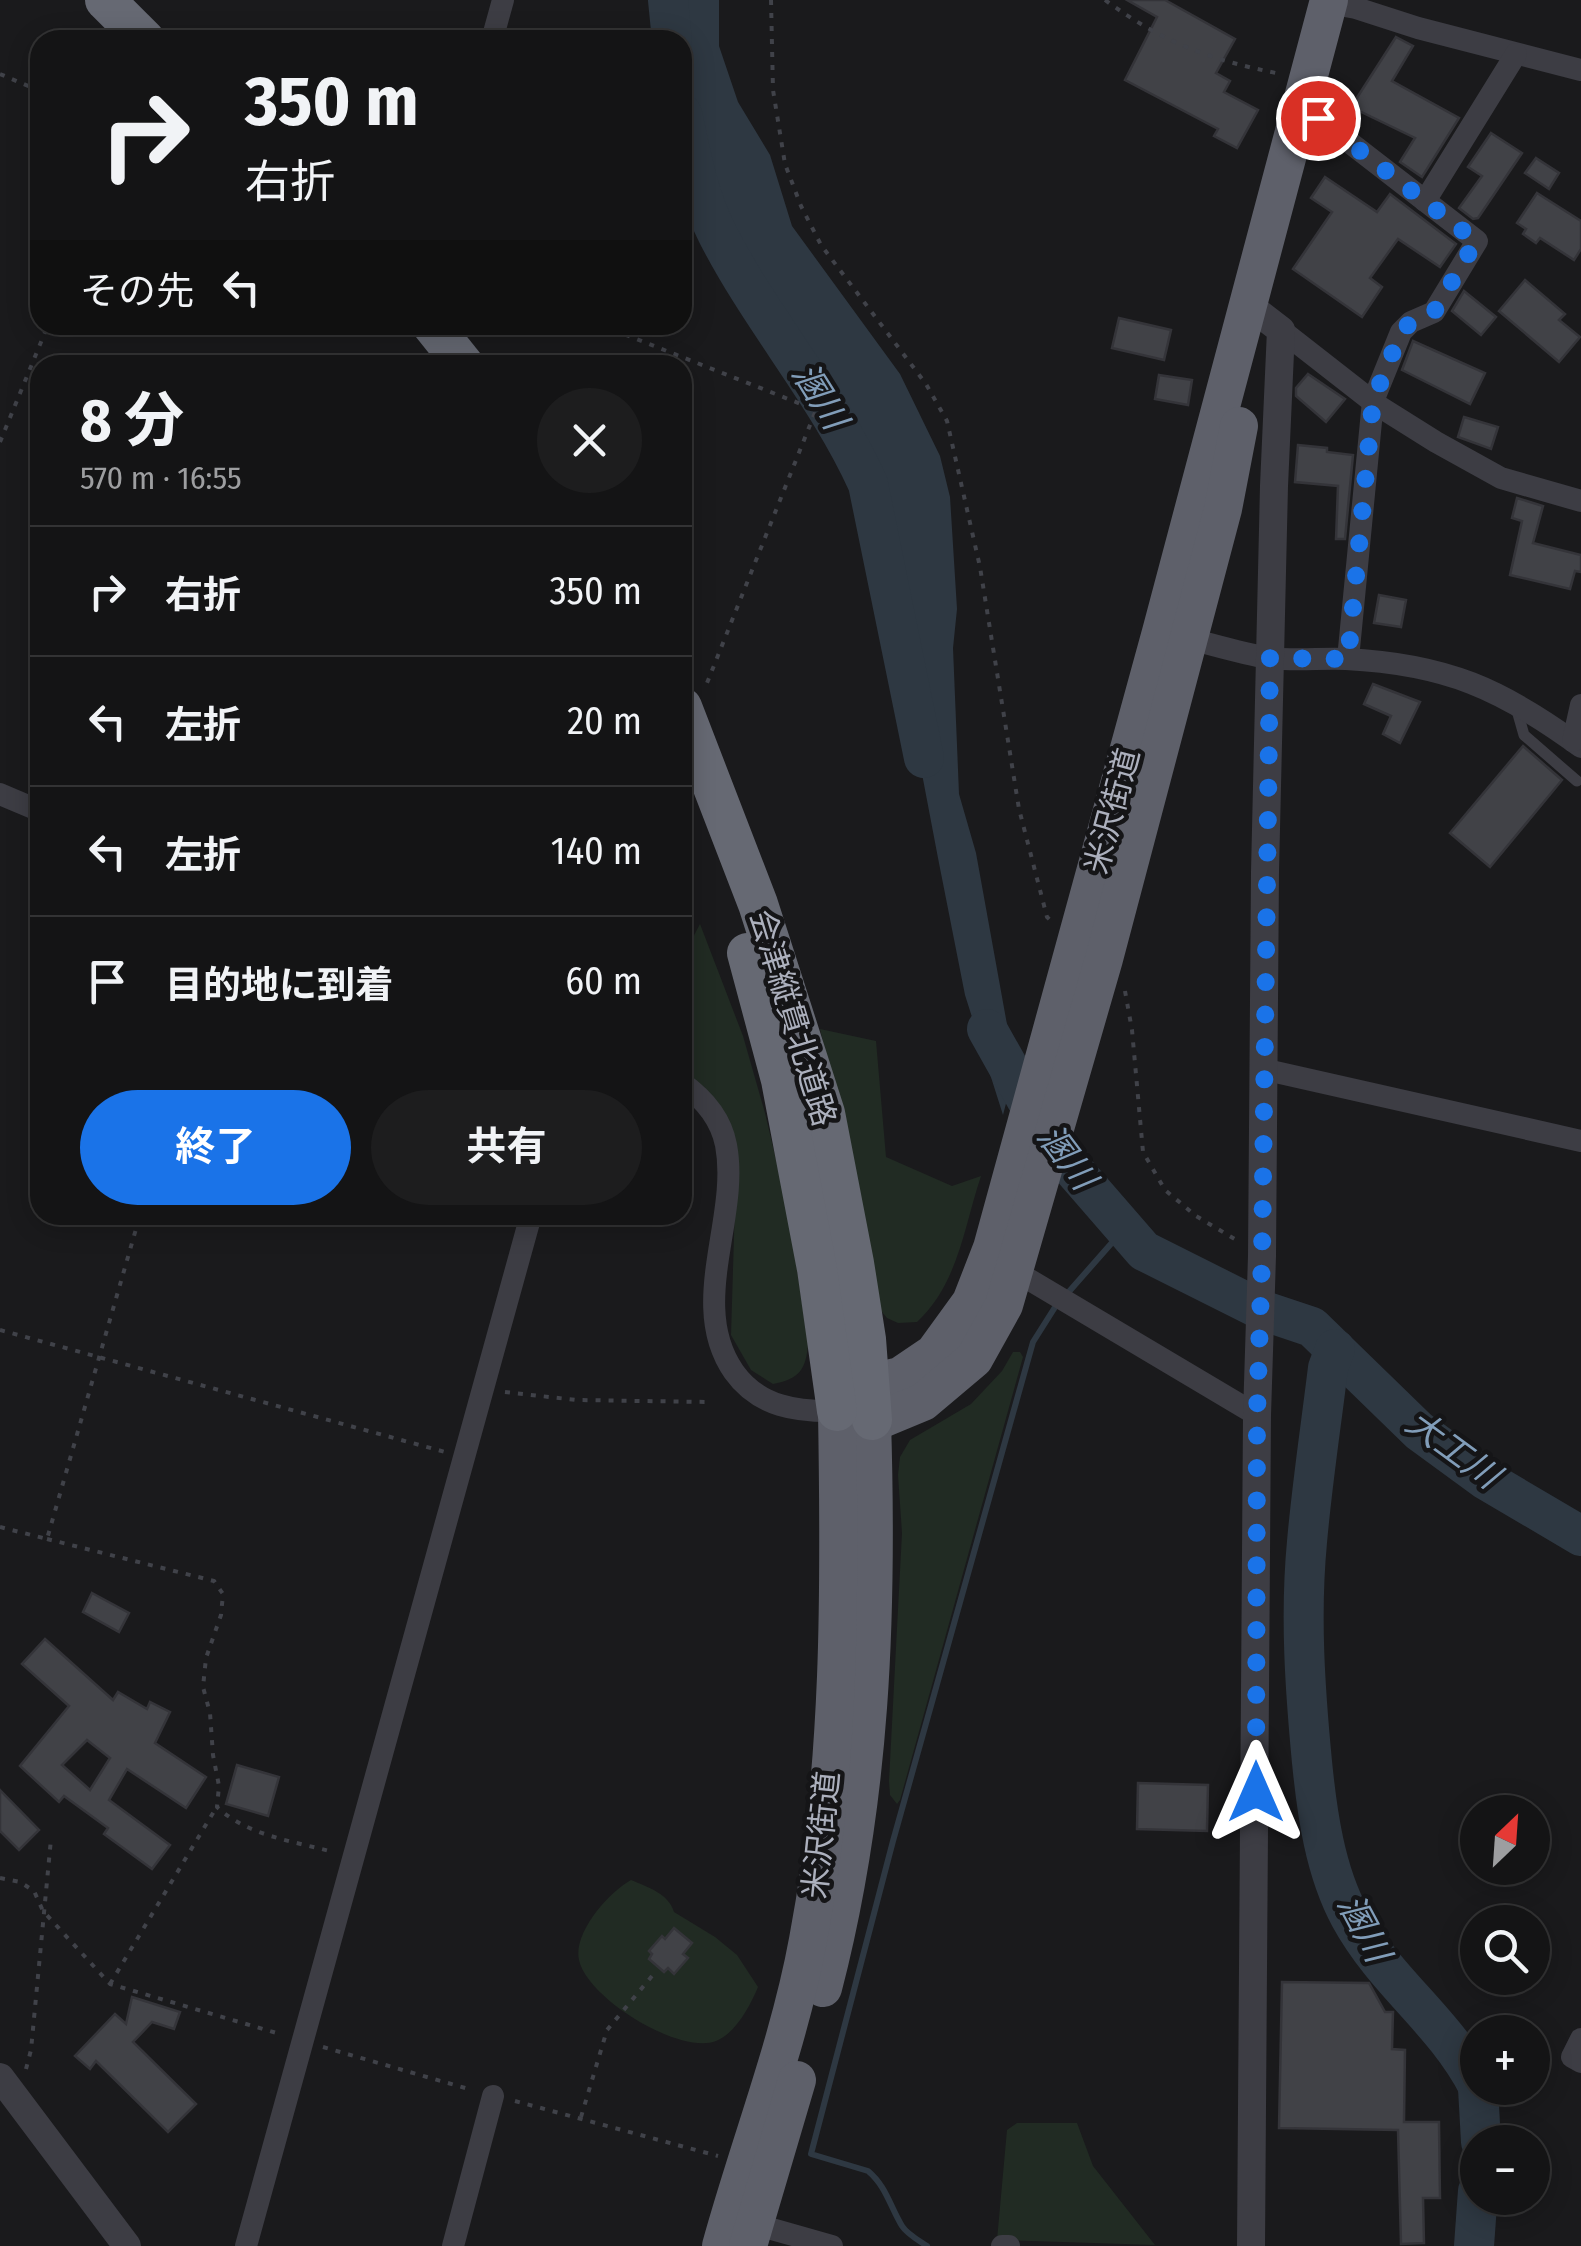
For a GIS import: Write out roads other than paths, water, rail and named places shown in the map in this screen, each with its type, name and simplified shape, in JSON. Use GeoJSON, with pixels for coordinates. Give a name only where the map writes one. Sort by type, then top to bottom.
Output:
{"type":"FeatureCollection","features":[{"type":"Feature","properties":{"kind":"highway"},"geometry":{"type":"LineString","coordinates":[[104,0],[135,30]]}},
{"type":"Feature","properties":{"kind":"highway"},"geometry":{"type":"LineString","coordinates":[[132,0],[160,30]]}},
{"type":"Feature","properties":{"kind":"highway","name":"米沢街道"},"geometry":{"type":"LineString","coordinates":[[738,2233],[744,2164],[808,1941],[829,1769],[839,1591],[860,1405],[934,1353],[1007,1260],[1263,316],[1290,143],[1328,2]]}},
{"type":"Feature","properties":{"kind":"highway"},"geometry":{"type":"LineString","coordinates":[[420,335],[435,355]]}},
{"type":"Feature","properties":{"kind":"highway"},"geometry":{"type":"LineString","coordinates":[[440,335],[456,355]]}},
{"type":"Feature","properties":{"kind":"highway","name":"米沢街道"},"geometry":{"type":"LineString","coordinates":[[1059,1059],[1074,949],[1175,635]]}},
{"type":"Feature","properties":{"kind":"highway","name":"会津縦貫北道路"},"geometry":{"type":"LineString","coordinates":[[695,695],[752,887],[814,1072],[846,1214],[847,1342]]}},
{"type":"Feature","properties":{"kind":"highway","name":"会津縦貫北道路"},"geometry":{"type":"LineString","coordinates":[[692,802],[749,958],[772,1043],[813,1246],[847,1342]]}},
{"type":"Feature","properties":{"kind":"highway"},"geometry":{"type":"LineString","coordinates":[[847,1342],[860,1405]]}},
{"type":"Feature","properties":{"kind":"highway","name":"米沢街道"},"geometry":{"type":"LineString","coordinates":[[738,2233],[833,1949],[865,1774],[876,1531],[860,1405]]}},
{"type":"Feature","properties":{"kind":"street"},"geometry":{"type":"LineString","coordinates":[[495,30],[503,0]]}},
{"type":"Feature","properties":{"kind":"street"},"geometry":{"type":"LineString","coordinates":[[1328,2],[1581,70]]}},
{"type":"Feature","properties":{"kind":"street"},"geometry":{"type":"LineString","coordinates":[[1425,201],[1516,54]]}},
{"type":"Feature","properties":{"kind":"street"},"geometry":{"type":"LineString","coordinates":[[1303,92],[1476,241],[1434,312],[1411,322],[1401,332],[1373,401],[1348,659]]}},
{"type":"Feature","properties":{"kind":"street"},"geometry":{"type":"LineString","coordinates":[[1263,316],[1373,401],[1436,442],[1501,478],[1581,501]]}},
{"type":"Feature","properties":{"kind":"street"},"geometry":{"type":"LineString","coordinates":[[1252,2246],[1257,1415],[1270,658],[1263,316]]}},
{"type":"Feature","properties":{"kind":"street"},"geometry":{"type":"LineString","coordinates":[[1175,635],[1270,658],[1348,659],[1449,674],[1514,702],[1577,744],[1581,706]]}},
{"type":"Feature","properties":{"kind":"street"},"geometry":{"type":"LineString","coordinates":[[0,794],[30,807]]}},
{"type":"Feature","properties":{"kind":"street"},"geometry":{"type":"LineString","coordinates":[[1262,1068],[1581,1141]]}},
{"type":"Feature","properties":{"kind":"street"},"geometry":{"type":"LineString","coordinates":[[692,1091],[717,1119],[726,1146],[728,1171],[714,1314],[724,1353],[747,1387],[775,1404],[793,1410],[860,1405]]}},
{"type":"Feature","properties":{"kind":"street"},"geometry":{"type":"LineString","coordinates":[[246,2246],[528,1225]]}},
{"type":"Feature","properties":{"kind":"street"},"geometry":{"type":"LineString","coordinates":[[1007,1260],[1257,1415]]}},
{"type":"Feature","properties":{"kind":"street"},"geometry":{"type":"LineString","coordinates":[[1581,2039],[1572,2056],[1581,2062]]}},
{"type":"Feature","properties":{"kind":"street"},"geometry":{"type":"LineString","coordinates":[[0,2078],[127,2246]]}},
{"type":"Feature","properties":{"kind":"street"},"geometry":{"type":"LineString","coordinates":[[453,2246],[493,2096]]}},
{"type":"Feature","properties":{"kind":"street"},"geometry":{"type":"LineString","coordinates":[[738,2233],[832,2246]]}},
{"type":"Feature","properties":{"kind":"lane"},"geometry":{"type":"LineString","coordinates":[[1514,702],[1524,735],[1577,781]]}},
{"type":"Feature","properties":{"kind":"waterway","name":"溷川"},"geometry":{"type":"LineString","coordinates":[[668,0],[671,30]]}},
{"type":"Feature","properties":{"kind":"waterway","name":"溷川"},"geometry":{"type":"LineString","coordinates":[[692,159],[710,219],[734,265],[834,419],[868,484],[924,758]]}},
{"type":"Feature","properties":{"kind":"waterway","name":"溷川"},"geometry":{"type":"LineString","coordinates":[[987,1029],[1052,1145],[1144,1251],[1264,1311],[1312,1327],[1419,1431],[1486,1480],[1581,1536]]}},
{"type":"Feature","properties":{"kind":"waterway"},"geometry":{"type":"LineString","coordinates":[[1066,1295],[1124,1229]]}},
{"type":"Feature","properties":{"kind":"waterway"},"geometry":{"type":"LineString","coordinates":[[927,2246],[904,2229],[884,2190],[868,2171],[811,2154],[893,1841],[1033,1342],[1057,1304]]}},
{"type":"Feature","properties":{"kind":"waterway","name":"溷川"},"geometry":{"type":"LineString","coordinates":[[1335,1349],[1328,1368],[1314,1477],[1304,1597],[1309,1735],[1324,1841],[1341,1899],[1364,1941],[1460,2056]]}},
{"type":"Feature","properties":{"kind":"waterway","name":"溷川"},"geometry":{"type":"LineString","coordinates":[[1479,2105],[1480,2125]]}},
{"type":"Feature","properties":{"kind":"waterway","name":"溷川"},"geometry":{"type":"LineString","coordinates":[[1474,2246],[1476,2215]]}},
{"type":"Feature","properties":{"kind":"water label","name":"大工川"},"geometry":{"type":"Point","coordinates":[1453,1449]}}]}
